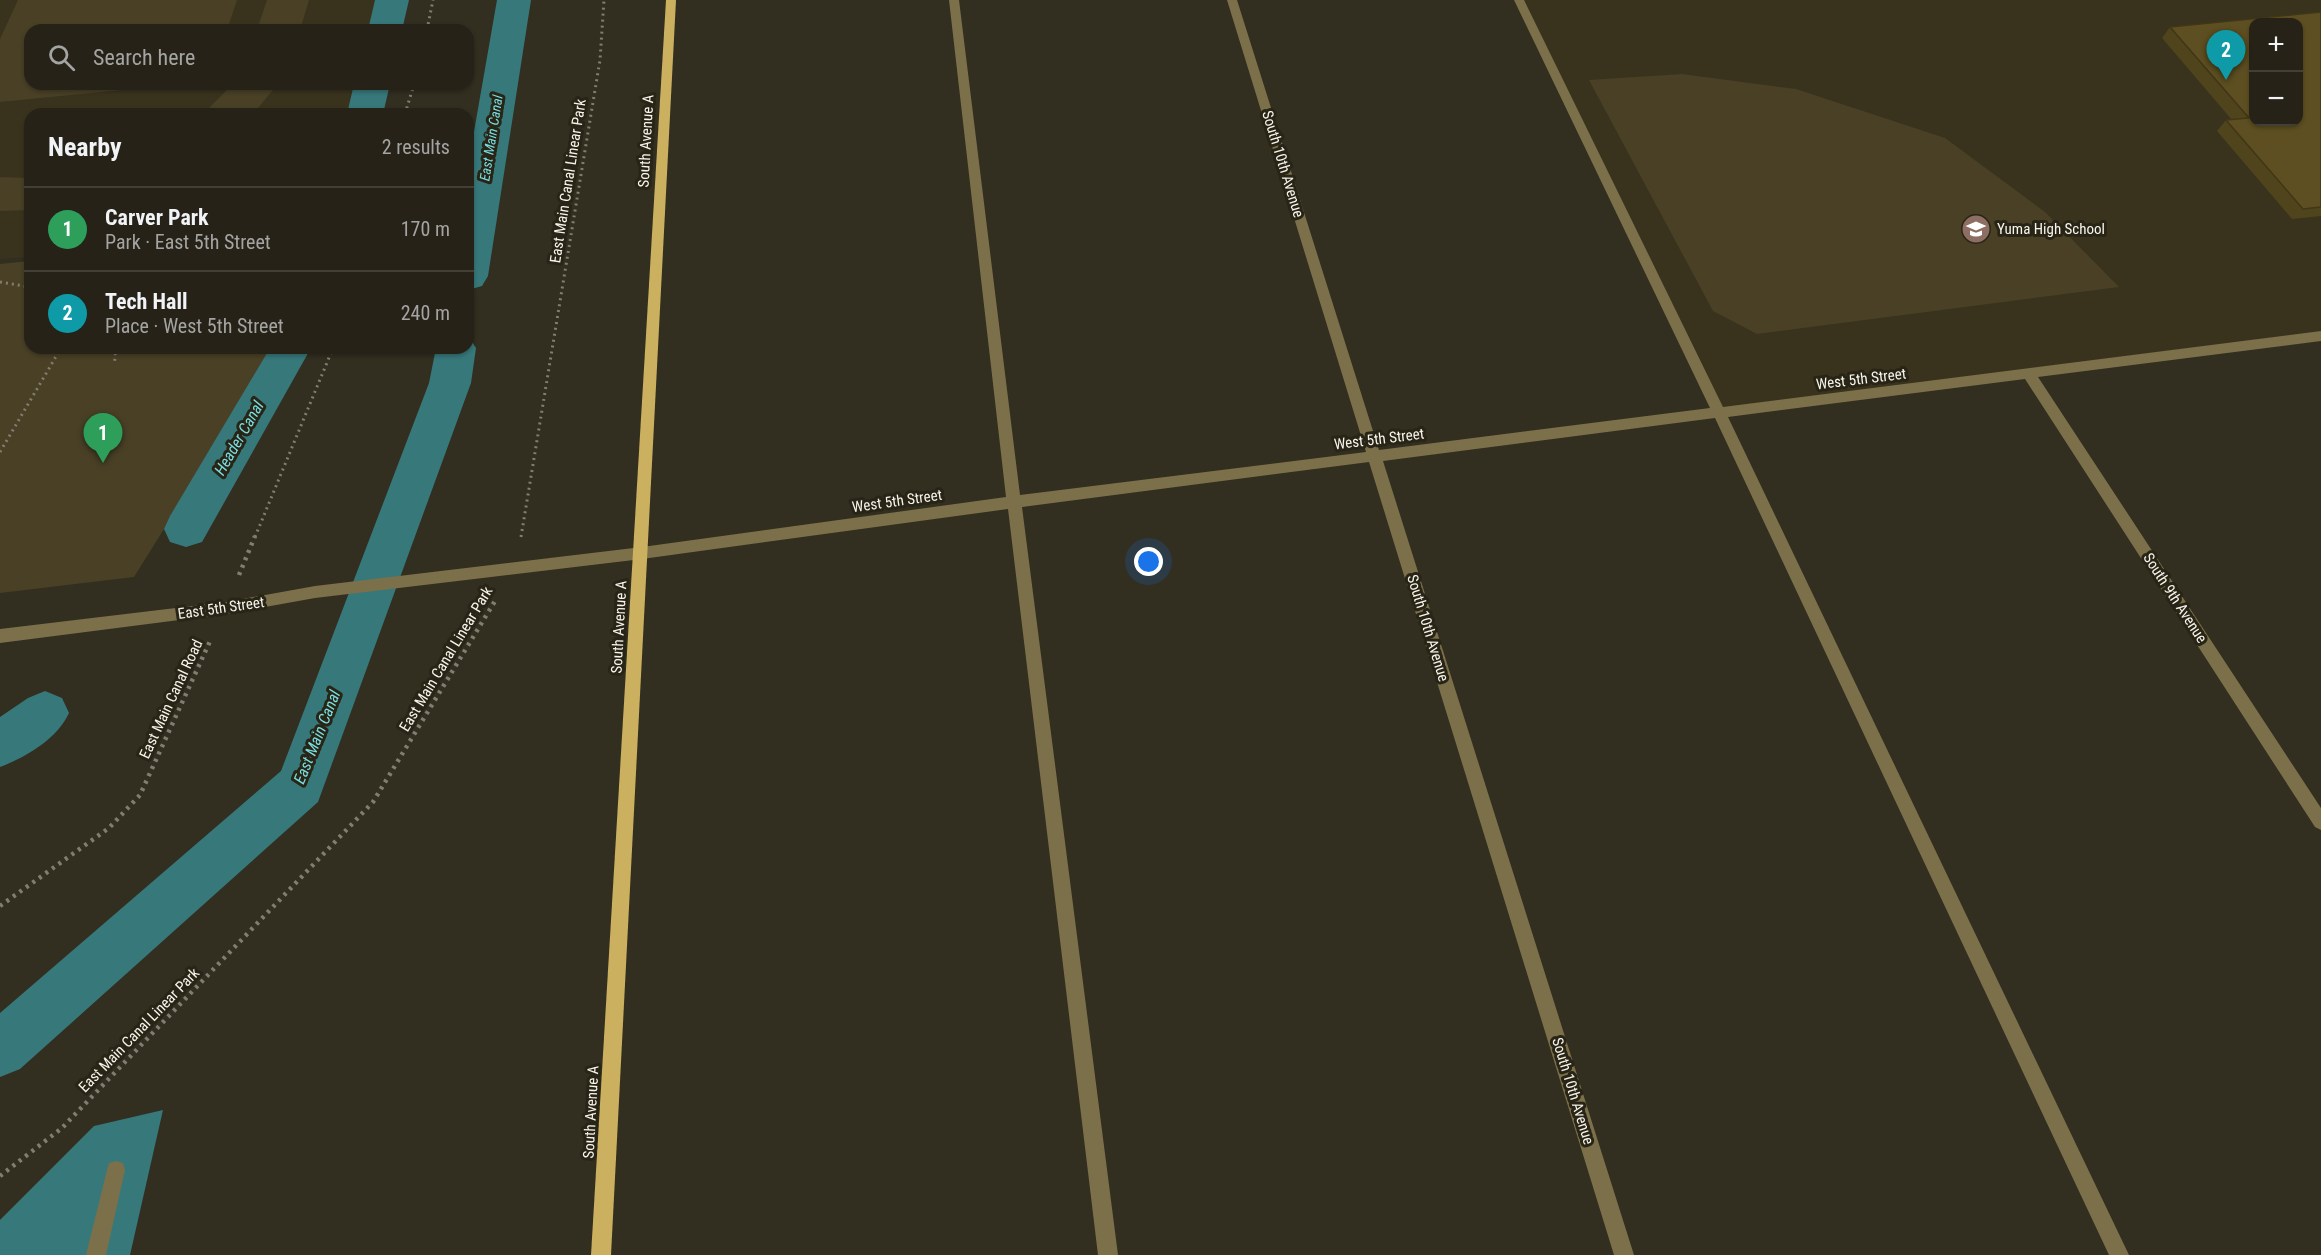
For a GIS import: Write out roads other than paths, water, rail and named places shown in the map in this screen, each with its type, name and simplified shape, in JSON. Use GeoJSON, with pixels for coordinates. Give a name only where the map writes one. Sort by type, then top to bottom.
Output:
{"type":"FeatureCollection","features":[{"type":"Feature","properties":{"kind":"main road","name":"South Avenue A"},"geometry":{"type":"LineString","coordinates":[[601,1255],[642,553],[671,0]]}},
{"type":"Feature","properties":{"kind":"street"},"geometry":{"type":"LineString","coordinates":[[954,0],[1108,1255]]}},
{"type":"Feature","properties":{"kind":"street","name":"South 10th Avenue"},"geometry":{"type":"LineString","coordinates":[[1232,0],[1624,1255]]}},
{"type":"Feature","properties":{"kind":"street"},"geometry":{"type":"LineString","coordinates":[[1519,0],[1720,414],[2119,1255]]}},
{"type":"Feature","properties":{"kind":"street","name":"West 5th Street"},"geometry":{"type":"LineString","coordinates":[[441,576],[642,553],[1014,502],[2321,336]]}},
{"type":"Feature","properties":{"kind":"street","name":"South 9th Avenue"},"geometry":{"type":"LineString","coordinates":[[2029,374],[2321,822]]}},
{"type":"Feature","properties":{"kind":"street","name":"East 5th Street"},"geometry":{"type":"LineString","coordinates":[[0,636],[225,608],[315,592],[441,576]]}},
{"type":"Feature","properties":{"kind":"street"},"geometry":{"type":"LineString","coordinates":[[96,1255],[116,1170]]}},
{"type":"Feature","properties":{"kind":"water"},"geometry":{"type":"Polygon","coordinates":[[[163,1110],[130,1255],[0,1255],[0,1220],[94,1126],[163,1110]]]}},
{"type":"Feature","properties":{"kind":"waterway","name":"Header Canal"},"geometry":{"type":"LineString","coordinates":[[386,24],[392,0]]}},
{"type":"Feature","properties":{"kind":"waterway","name":"East Main Canal"},"geometry":{"type":"LineString","coordinates":[[474,240],[514,0]]}},
{"type":"Feature","properties":{"kind":"waterway","name":"Header Canal"},"geometry":{"type":"LineString","coordinates":[[366,108],[371,90]]}},
{"type":"Feature","properties":{"kind":"waterway","name":"Header Canal"},"geometry":{"type":"LineString","coordinates":[[186,529],[288,354]]}},
{"type":"Feature","properties":{"kind":"waterway","name":"East Main Canal"},"geometry":{"type":"LineString","coordinates":[[0,1049],[300,786],[450,383],[455,354]]}},
{"type":"Feature","properties":{"kind":"waterway","name":"Header Canal"},"geometry":{"type":"LineString","coordinates":[[0,745],[45,713]]}},
{"type":"Feature","properties":{"kind":"place","name":"Tech Hall"},"geometry":{"type":"Point","coordinates":[2226,80]}},
{"type":"Feature","properties":{"kind":"place","name":"Yuma High School"},"geometry":{"type":"Point","coordinates":[1976,229]}},
{"type":"Feature","properties":{"kind":"place","name":"Carver Park"},"geometry":{"type":"Point","coordinates":[103,463]}}]}
